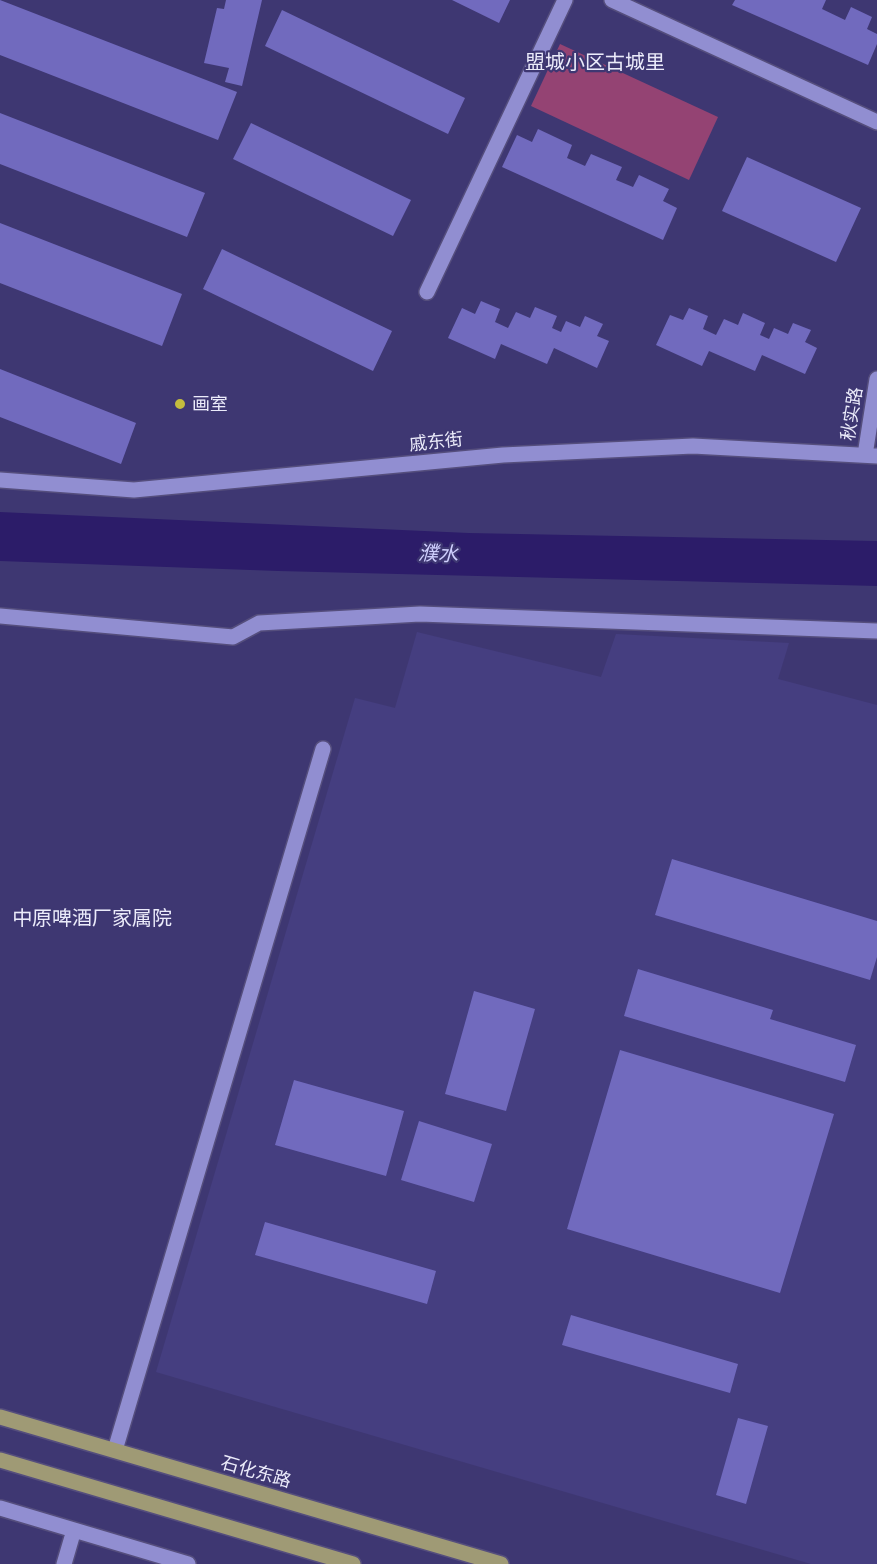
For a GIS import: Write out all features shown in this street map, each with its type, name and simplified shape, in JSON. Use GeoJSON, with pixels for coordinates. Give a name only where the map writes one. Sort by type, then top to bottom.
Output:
{"type":"FeatureCollection","features":[{"type":"Feature","properties":{"kind":"main road","name":"石化东路"},"geometry":{"type":"LineString","coordinates":[[0,1417],[501,1564]]}},
{"type":"Feature","properties":{"kind":"main road"},"geometry":{"type":"LineString","coordinates":[[0,1460],[353,1564]]}},
{"type":"Feature","properties":{"kind":"street"},"geometry":{"type":"LineString","coordinates":[[427,292],[565,0]]}},
{"type":"Feature","properties":{"kind":"street"},"geometry":{"type":"LineString","coordinates":[[612,0],[877,122]]}},
{"type":"Feature","properties":{"kind":"street","name":"秋实路"},"geometry":{"type":"LineString","coordinates":[[871,456],[877,379]]}},
{"type":"Feature","properties":{"kind":"street","name":"戚东街"},"geometry":{"type":"LineString","coordinates":[[0,480],[134,490],[502,455],[693,446],[871,456]]}},
{"type":"Feature","properties":{"kind":"street"},"geometry":{"type":"LineString","coordinates":[[0,616],[233,637],[259,623],[420,614],[877,631]]}},
{"type":"Feature","properties":{"kind":"street"},"geometry":{"type":"LineString","coordinates":[[115,1450],[323,749]]}},
{"type":"Feature","properties":{"kind":"street"},"geometry":{"type":"LineString","coordinates":[[0,1508],[188,1564]]}},
{"type":"Feature","properties":{"kind":"street"},"geometry":{"type":"LineString","coordinates":[[64,1564],[74,1530]]}},
{"type":"Feature","properties":{"kind":"shaded area"},"geometry":{"type":"Polygon","coordinates":[[[560,44],[718,117],[689,180],[531,106],[560,44]]]}},
{"type":"Feature","properties":{"kind":"shaded area"},"geometry":{"type":"Polygon","coordinates":[[[417,632],[601,677],[616,634],[789,643],[778,679],[877,705],[877,1564],[811,1564],[156,1372],[355,698],[395,708],[417,632]]]}},
{"type":"Feature","properties":{"kind":"water","name":"濮水"},"geometry":{"type":"Polygon","coordinates":[[[0,512],[469,533],[877,541],[877,586],[278,571],[0,561],[0,512]]]}},
{"type":"Feature","properties":{"kind":"building"},"geometry":{"type":"Polygon","coordinates":[[[0,0],[237,92],[218,140],[0,55],[0,0]]]}},
{"type":"Feature","properties":{"kind":"building"},"geometry":{"type":"Polygon","coordinates":[[[226,0],[262,0],[242,86],[225,82],[229,68],[204,63],[217,8],[224,9],[226,0]]]}},
{"type":"Feature","properties":{"kind":"building"},"geometry":{"type":"Polygon","coordinates":[[[452,0],[510,0],[499,23],[452,0]]]}},
{"type":"Feature","properties":{"kind":"building"},"geometry":{"type":"Polygon","coordinates":[[[735,0],[826,0],[822,9],[845,20],[851,7],[872,17],[867,29],[877,34],[877,44],[868,65],[732,5],[735,0]]]}},
{"type":"Feature","properties":{"kind":"building"},"geometry":{"type":"Polygon","coordinates":[[[282,10],[465,98],[448,134],[265,46],[282,10]]]}},
{"type":"Feature","properties":{"kind":"building"},"geometry":{"type":"Polygon","coordinates":[[[0,113],[205,193],[187,237],[0,164],[0,113]]]}},
{"type":"Feature","properties":{"kind":"building"},"geometry":{"type":"Polygon","coordinates":[[[251,123],[411,200],[393,236],[233,159],[251,123]]]}},
{"type":"Feature","properties":{"kind":"building"},"geometry":{"type":"Polygon","coordinates":[[[538,129],[572,145],[567,158],[585,166],[591,154],[622,167],[616,180],[633,187],[639,175],[669,189],[663,201],[677,208],[663,240],[502,167],[517,135],[532,142],[538,129]]]}},
{"type":"Feature","properties":{"kind":"building"},"geometry":{"type":"Polygon","coordinates":[[[747,157],[861,208],[836,262],[722,211],[747,157]]]}},
{"type":"Feature","properties":{"kind":"building"},"geometry":{"type":"Polygon","coordinates":[[[0,223],[182,294],[162,346],[0,283],[0,223]]]}},
{"type":"Feature","properties":{"kind":"building"},"geometry":{"type":"Polygon","coordinates":[[[222,249],[392,331],[373,371],[203,289],[222,249]]]}},
{"type":"Feature","properties":{"kind":"building"},"geometry":{"type":"Polygon","coordinates":[[[481,301],[500,309],[495,322],[508,328],[516,312],[530,318],[535,307],[557,316],[552,328],[561,332],[566,321],[580,327],[585,316],[603,324],[597,336],[609,341],[597,368],[554,348],[547,364],[501,344],[495,359],[448,338],[462,308],[475,314],[481,301]]]}},
{"type":"Feature","properties":{"kind":"building"},"geometry":{"type":"Polygon","coordinates":[[[689,308],[708,316],[703,329],[716,335],[724,319],[738,325],[743,313],[765,323],[760,335],[769,339],[774,328],[788,334],[793,323],[811,330],[805,342],[817,348],[805,374],[762,355],[755,371],[709,351],[702,366],[656,345],[670,315],[683,320],[689,308]]]}},
{"type":"Feature","properties":{"kind":"building"},"geometry":{"type":"Polygon","coordinates":[[[0,369],[136,423],[121,464],[0,417],[0,369]]]}},
{"type":"Feature","properties":{"kind":"building"},"geometry":{"type":"Polygon","coordinates":[[[672,859],[877,921],[877,957],[870,980],[655,915],[672,859]]]}},
{"type":"Feature","properties":{"kind":"building"},"geometry":{"type":"Polygon","coordinates":[[[638,969],[773,1010],[770,1019],[856,1045],[845,1082],[624,1016],[638,969]]]}},
{"type":"Feature","properties":{"kind":"building"},"geometry":{"type":"Polygon","coordinates":[[[474,991],[535,1009],[506,1111],[445,1094],[474,991]]]}},
{"type":"Feature","properties":{"kind":"building"},"geometry":{"type":"Polygon","coordinates":[[[620,1050],[834,1114],[780,1293],[567,1229],[620,1050]]]}},
{"type":"Feature","properties":{"kind":"building"},"geometry":{"type":"Polygon","coordinates":[[[294,1080],[404,1111],[386,1176],[275,1145],[294,1080]]]}},
{"type":"Feature","properties":{"kind":"building"},"geometry":{"type":"Polygon","coordinates":[[[419,1121],[492,1144],[474,1202],[401,1180],[419,1121]]]}},
{"type":"Feature","properties":{"kind":"building"},"geometry":{"type":"Polygon","coordinates":[[[265,1222],[436,1271],[427,1304],[255,1255],[265,1222]]]}},
{"type":"Feature","properties":{"kind":"building"},"geometry":{"type":"Polygon","coordinates":[[[571,1315],[738,1364],[730,1393],[562,1345],[571,1315]]]}},
{"type":"Feature","properties":{"kind":"building"},"geometry":{"type":"Polygon","coordinates":[[[738,1418],[768,1426],[746,1504],[716,1495],[738,1418]]]}},
{"type":"Feature","properties":{"kind":"place","name":"画室"},"geometry":{"type":"Point","coordinates":[180,404]}},
{"type":"Feature","properties":{"kind":"district","name":"盟城小区古城里"},"geometry":{"type":"Point","coordinates":[595,63]}},
{"type":"Feature","properties":{"kind":"district","name":"中原啤酒厂家属院"},"geometry":{"type":"Point","coordinates":[92,919]}}]}
